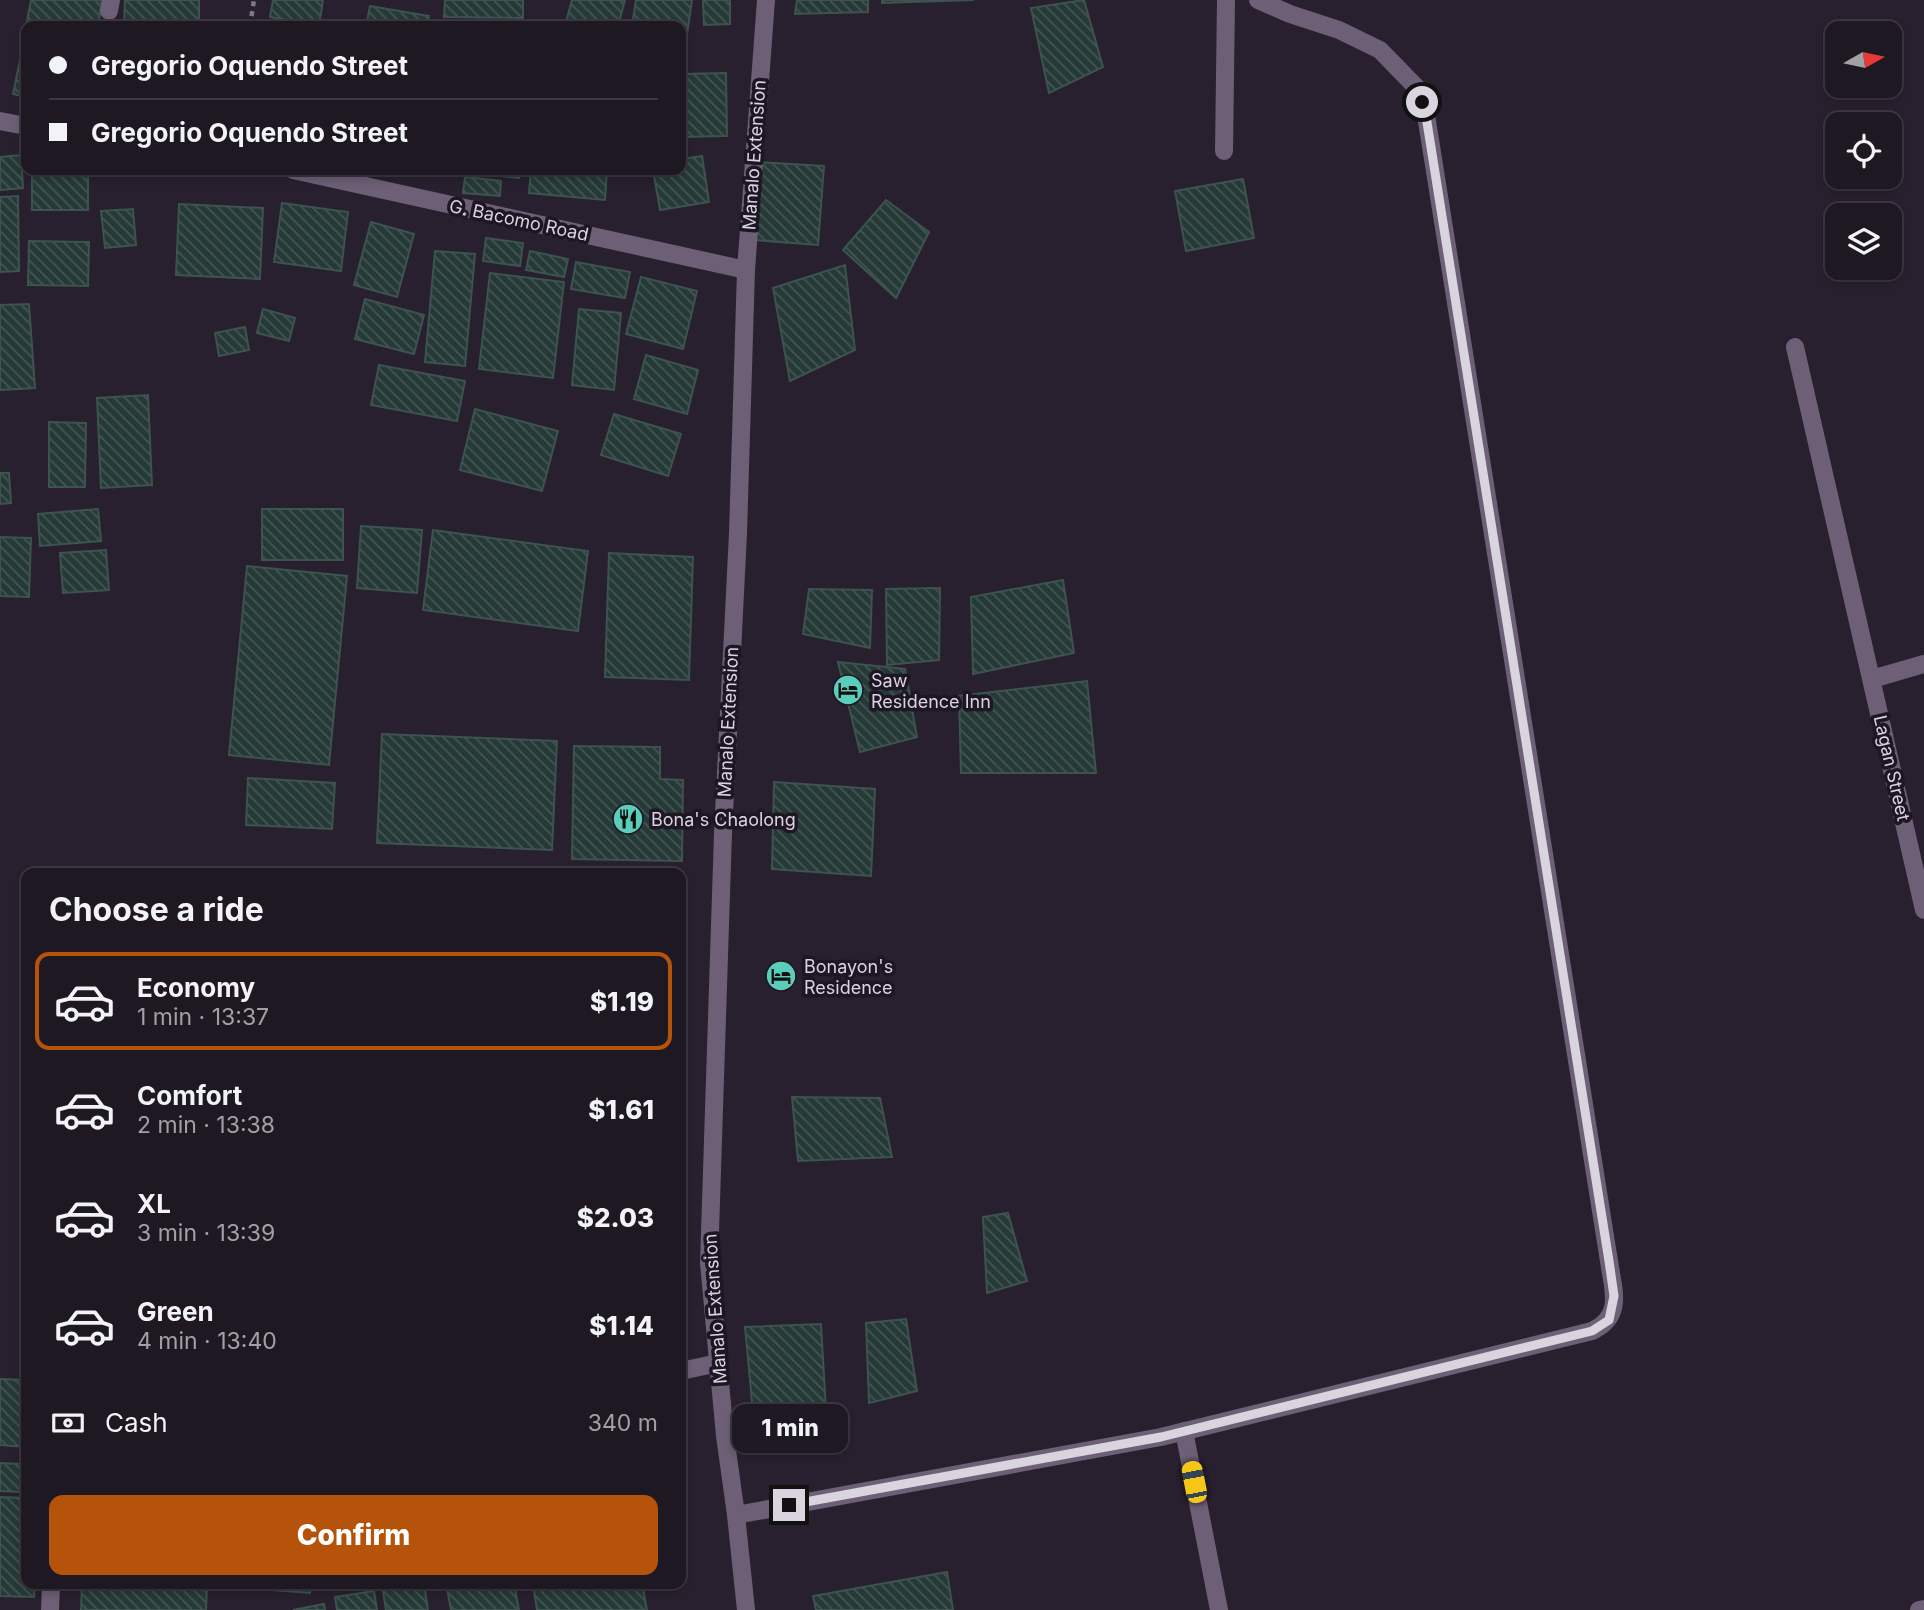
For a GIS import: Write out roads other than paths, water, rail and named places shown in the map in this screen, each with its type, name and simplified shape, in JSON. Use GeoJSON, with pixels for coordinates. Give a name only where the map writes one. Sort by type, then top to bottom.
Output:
{"type":"FeatureCollection","features":[{"type":"Feature","properties":{"kind":"street","name":"Manalo Extension"},"geometry":{"type":"LineString","coordinates":[[746,1610],[709,1263],[722,847],[738,533],[746,270],[766,0]]}},
{"type":"Feature","properties":{"kind":"street"},"geometry":{"type":"LineString","coordinates":[[1224,151],[1226,0]]}},
{"type":"Feature","properties":{"kind":"street"},"geometry":{"type":"LineString","coordinates":[[736,1515],[1184,1431],[1592,1331],[1604,1325],[1612,1312],[1614,1296],[1609,1261],[1426,116],[1418,88],[1380,50],[1339,30],[1258,0]]}},
{"type":"Feature","properties":{"kind":"street"},"geometry":{"type":"LineString","coordinates":[[0,121],[21,125]]}},
{"type":"Feature","properties":{"kind":"street","name":"G. Bacomo Road"},"geometry":{"type":"LineString","coordinates":[[316,175],[746,270]]}},
{"type":"Feature","properties":{"kind":"street","name":"Lagan Street"},"geometry":{"type":"LineString","coordinates":[[1795,347],[1924,910]]}},
{"type":"Feature","properties":{"kind":"street"},"geometry":{"type":"LineString","coordinates":[[1872,679],[1924,664]]}},
{"type":"Feature","properties":{"kind":"street"},"geometry":{"type":"LineString","coordinates":[[686,1370],[718,1363]]}},
{"type":"Feature","properties":{"kind":"street"},"geometry":{"type":"LineString","coordinates":[[1184,1431],[1219,1610]]}},
{"type":"Feature","properties":{"kind":"street"},"geometry":{"type":"LineString","coordinates":[[50,1610],[51,1589]]}},
{"type":"Feature","properties":{"kind":"place","name":"Saw Residence Inn"},"geometry":{"type":"Point","coordinates":[848,690]}},
{"type":"Feature","properties":{"kind":"place","name":"Bona's Chaolong"},"geometry":{"type":"Point","coordinates":[628,819]}},
{"type":"Feature","properties":{"kind":"place","name":"Bonayon's Residence"},"geometry":{"type":"Point","coordinates":[781,976]}}]}
